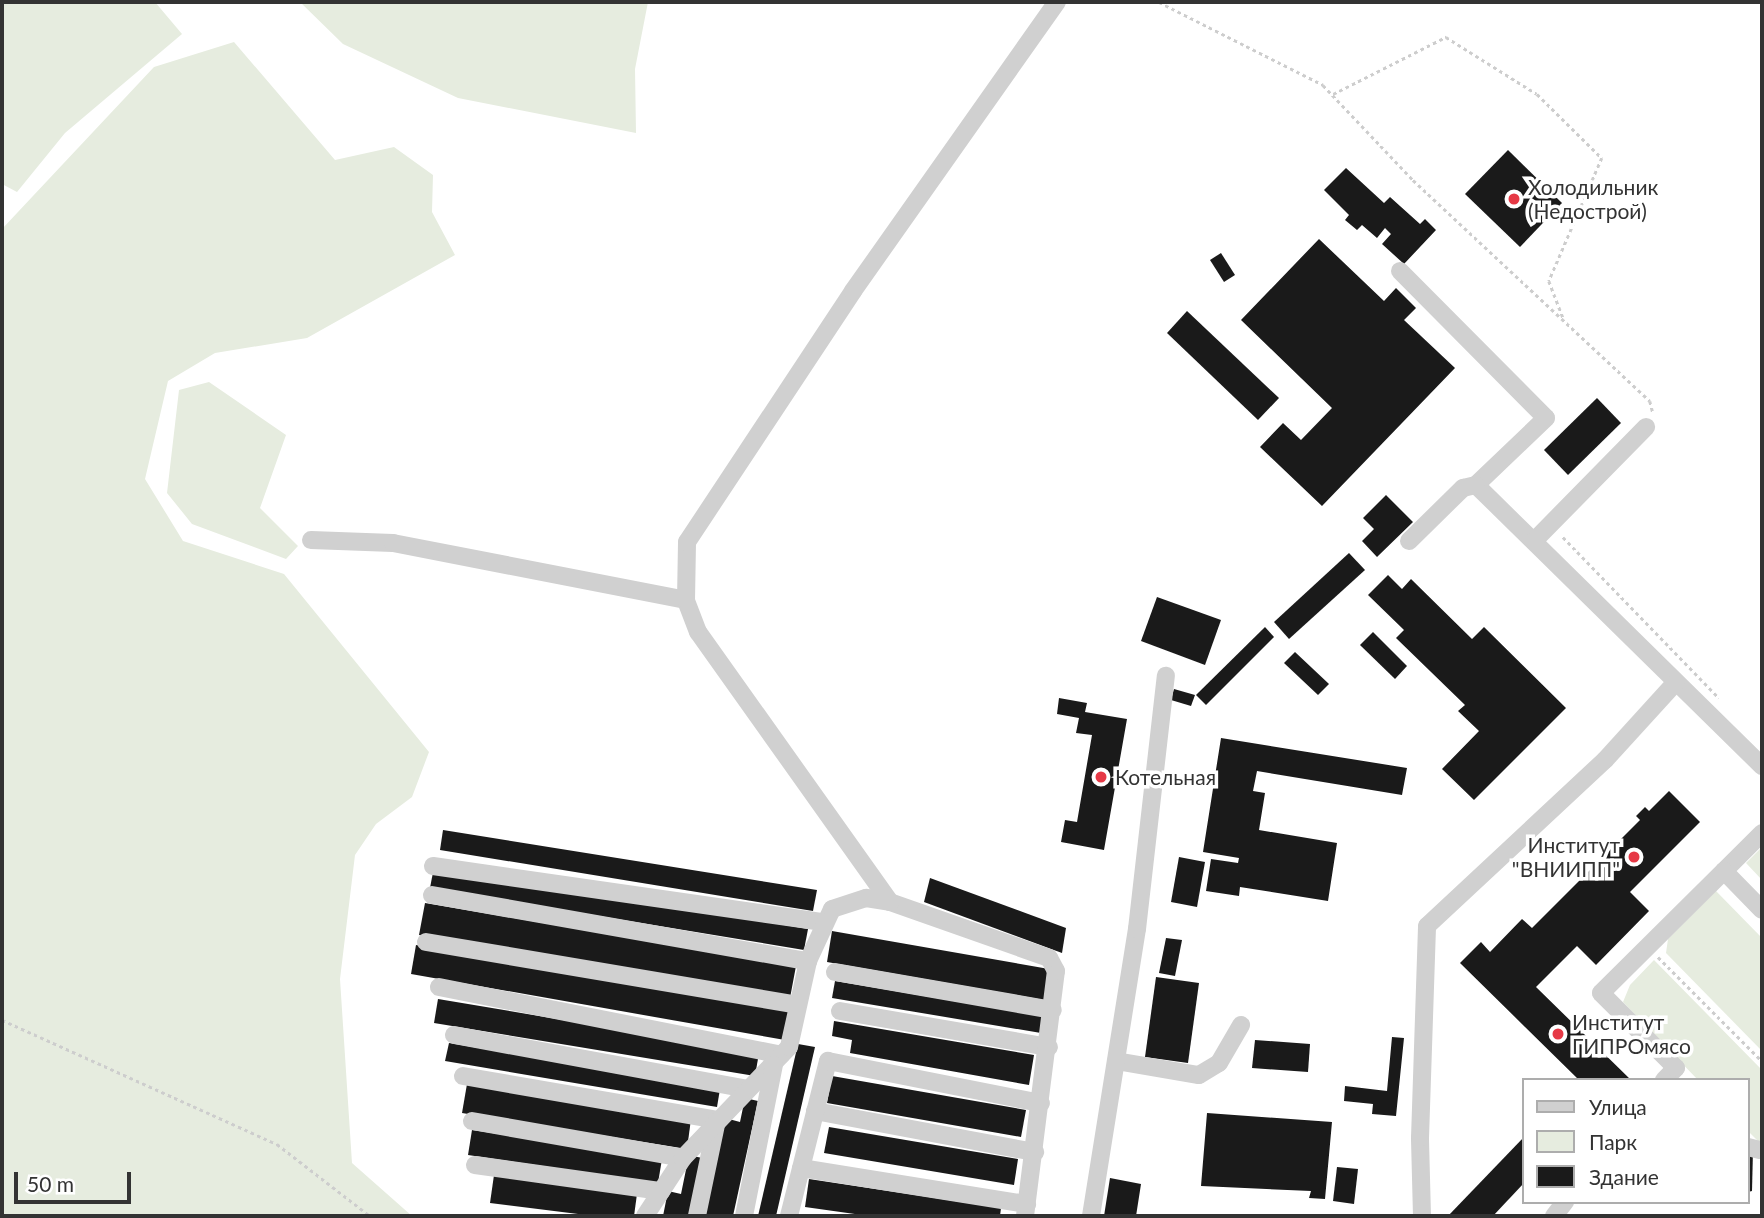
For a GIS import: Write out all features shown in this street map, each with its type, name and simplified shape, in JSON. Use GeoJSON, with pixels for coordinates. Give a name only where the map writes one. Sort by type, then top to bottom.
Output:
{"type":"FeatureCollection","features":[{"type":"Feature","properties":{"kind":"street"},"geometry":{"type":"LineString","coordinates":[[890,902],[698,632],[686,600],[687,542],[853,291],[1057,2]]}},
{"type":"Feature","properties":{"kind":"street"},"geometry":{"type":"LineString","coordinates":[[1400,271],[1546,418],[1476,485],[1463,488],[1409,541]]}},
{"type":"Feature","properties":{"kind":"street"},"geometry":{"type":"LineString","coordinates":[[1534,541],[1649,420]]}},
{"type":"Feature","properties":{"kind":"street"},"geometry":{"type":"LineString","coordinates":[[1476,485],[1762,766]]}},
{"type":"Feature","properties":{"kind":"street"},"geometry":{"type":"LineString","coordinates":[[311,540],[393,543],[686,600]]}},
{"type":"Feature","properties":{"kind":"street"},"geometry":{"type":"LineString","coordinates":[[1091,1216],[1137,929],[1166,676]]}},
{"type":"Feature","properties":{"kind":"street"},"geometry":{"type":"LineString","coordinates":[[1422,1216],[1420,1138],[1427,926],[1605,760],[1676,682]]}},
{"type":"Feature","properties":{"kind":"street"},"geometry":{"type":"LineString","coordinates":[[1666,1078],[1676,1068],[1601,993],[1762,833]]}},
{"type":"Feature","properties":{"kind":"street"},"geometry":{"type":"LineString","coordinates":[[433,866],[823,922]]}},
{"type":"Feature","properties":{"kind":"street"},"geometry":{"type":"LineString","coordinates":[[1724,871],[1762,910]]}},
{"type":"Feature","properties":{"kind":"street"},"geometry":{"type":"LineString","coordinates":[[432,895],[808,961]]}},
{"type":"Feature","properties":{"kind":"street"},"geometry":{"type":"LineString","coordinates":[[645,1216],[682,1158],[789,1047],[808,961],[823,922],[843,902],[866,898],[890,902],[1049,958],[1056,971],[1053,1010],[1026,1210],[801,1168]]}},
{"type":"Feature","properties":{"kind":"street"},"geometry":{"type":"LineString","coordinates":[[426,942],[798,1005]]}},
{"type":"Feature","properties":{"kind":"street"},"geometry":{"type":"LineString","coordinates":[[835,972],[1053,1010]]}},
{"type":"Feature","properties":{"kind":"street"},"geometry":{"type":"LineString","coordinates":[[439,987],[778,1060]]}},
{"type":"Feature","properties":{"kind":"street"},"geometry":{"type":"LineString","coordinates":[[840,1011],[1049,1048]]}},
{"type":"Feature","properties":{"kind":"street"},"geometry":{"type":"LineString","coordinates":[[1116,1061],[1199,1075],[1219,1063],[1241,1025]]}},
{"type":"Feature","properties":{"kind":"street"},"geometry":{"type":"LineString","coordinates":[[454,1035],[747,1089]]}},
{"type":"Feature","properties":{"kind":"street"},"geometry":{"type":"LineString","coordinates":[[744,1216],[778,1060]]}},
{"type":"Feature","properties":{"kind":"street"},"geometry":{"type":"LineString","coordinates":[[789,1216],[828,1061],[1041,1103]]}},
{"type":"Feature","properties":{"kind":"street"},"geometry":{"type":"LineString","coordinates":[[463,1076],[717,1119]]}},
{"type":"Feature","properties":{"kind":"street"},"geometry":{"type":"LineString","coordinates":[[815,1111],[1035,1152]]}},
{"type":"Feature","properties":{"kind":"street"},"geometry":{"type":"LineString","coordinates":[[697,1216],[717,1119]]}},
{"type":"Feature","properties":{"kind":"street"},"geometry":{"type":"LineString","coordinates":[[472,1121],[682,1158]]}},
{"type":"Feature","properties":{"kind":"street"},"geometry":{"type":"LineString","coordinates":[[475,1164],[662,1191]]}},
{"type":"Feature","properties":{"kind":"path"},"geometry":{"type":"LineString","coordinates":[[1159,2],[1323,85],[1413,180],[1650,401],[1649,420]]}},
{"type":"Feature","properties":{"kind":"path"},"geometry":{"type":"LineString","coordinates":[[1331,94],[1446,37],[1537,94],[1602,159],[1549,281],[1565,323]]}},
{"type":"Feature","properties":{"kind":"path"},"geometry":{"type":"LineString","coordinates":[[1551,524],[1724,703]]}},
{"type":"Feature","properties":{"kind":"path"},"geometry":{"type":"LineString","coordinates":[[1648,945],[1762,1061]]}},
{"type":"Feature","properties":{"kind":"path"},"geometry":{"type":"LineString","coordinates":[[2,1020],[276,1144],[370,1216]]}},
{"type":"Feature","properties":{"kind":"green space"},"geometry":{"type":"Polygon","coordinates":[[[2,2],[155,2],[182,34],[65,133],[17,192],[2,184],[2,2]]]}},
{"type":"Feature","properties":{"kind":"green space"},"geometry":{"type":"Polygon","coordinates":[[[300,2],[648,2],[635,69],[636,133],[458,98],[343,44],[300,2]]]}},
{"type":"Feature","properties":{"kind":"green space"},"geometry":{"type":"Polygon","coordinates":[[[234,42],[335,160],[394,147],[433,175],[432,212],[455,255],[307,338],[215,353],[168,381],[145,479],[183,541],[284,574],[429,752],[412,797],[376,824],[355,855],[340,979],[352,1163],[412,1216],[2,1216],[2,229],[154,67],[234,42]]]}},
{"type":"Feature","properties":{"kind":"green space"},"geometry":{"type":"Polygon","coordinates":[[[209,382],[286,435],[260,508],[298,546],[286,559],[192,524],[167,493],[179,390],[209,382]]]}},
{"type":"Feature","properties":{"kind":"green space"},"geometry":{"type":"Polygon","coordinates":[[[1762,847],[1762,880],[1746,863],[1762,847]]]}},
{"type":"Feature","properties":{"kind":"green space"},"geometry":{"type":"Polygon","coordinates":[[[1716,891],[1762,938],[1762,1051],[1666,953],[1668,939],[1716,891]]]}},
{"type":"Feature","properties":{"kind":"green space"},"geometry":{"type":"Polygon","coordinates":[[[1654,960],[1762,1070],[1762,1145],[1750,1133],[1750,1078],[1696,1078],[1623,1002],[1630,985],[1654,960]]]}},
{"type":"Feature","properties":{"kind":"building","name":"Холодильник (Недострой)"},"geometry":{"type":"Polygon","coordinates":[[[1508,150],[1562,203],[1520,247],[1465,194],[1508,150]]]}},
{"type":"Feature","properties":{"kind":"building"},"geometry":{"type":"Polygon","coordinates":[[[1346,168],[1384,203],[1390,197],[1420,224],[1425,219],[1436,230],[1404,264],[1382,244],[1391,234],[1385,228],[1377,238],[1362,225],[1357,230],[1345,220],[1349,215],[1324,190],[1346,168]]]}},
{"type":"Feature","properties":{"kind":"building"},"geometry":{"type":"Polygon","coordinates":[[[1319,239],[1384,301],[1396,288],[1416,308],[1404,320],[1455,368],[1322,506],[1260,447],[1283,423],[1301,440],[1332,408],[1241,320],[1319,239]]]}},
{"type":"Feature","properties":{"kind":"building"},"geometry":{"type":"Polygon","coordinates":[[[1221,253],[1235,275],[1224,282],[1210,260],[1221,253]]]}},
{"type":"Feature","properties":{"kind":"building"},"geometry":{"type":"Polygon","coordinates":[[[1187,311],[1279,398],[1258,420],[1167,333],[1187,311]]]}},
{"type":"Feature","properties":{"kind":"building"},"geometry":{"type":"Polygon","coordinates":[[[1597,398],[1621,423],[1568,475],[1544,450],[1597,398]]]}},
{"type":"Feature","properties":{"kind":"building"},"geometry":{"type":"Polygon","coordinates":[[[1386,495],[1413,522],[1377,557],[1362,541],[1374,529],[1363,518],[1386,495]]]}},
{"type":"Feature","properties":{"kind":"building"},"geometry":{"type":"Polygon","coordinates":[[[1349,553],[1365,570],[1289,639],[1274,622],[1349,553]]]}},
{"type":"Feature","properties":{"kind":"building"},"geometry":{"type":"Polygon","coordinates":[[[1388,575],[1402,589],[1411,579],[1472,639],[1484,627],[1566,708],[1474,800],[1442,769],[1479,731],[1458,711],[1465,705],[1396,638],[1404,630],[1368,595],[1388,575]]]}},
{"type":"Feature","properties":{"kind":"building"},"geometry":{"type":"Polygon","coordinates":[[[1157,597],[1221,620],[1205,665],[1141,641],[1157,597]]]}},
{"type":"Feature","properties":{"kind":"building"},"geometry":{"type":"Polygon","coordinates":[[[1265,627],[1274,637],[1206,705],[1196,695],[1265,627]]]}},
{"type":"Feature","properties":{"kind":"building"},"geometry":{"type":"Polygon","coordinates":[[[1373,632],[1407,666],[1395,679],[1360,645],[1373,632]]]}},
{"type":"Feature","properties":{"kind":"building"},"geometry":{"type":"Polygon","coordinates":[[[1295,652],[1329,684],[1318,695],[1284,663],[1295,652]]]}},
{"type":"Feature","properties":{"kind":"building"},"geometry":{"type":"Polygon","coordinates":[[[1174,689],[1195,695],[1191,706],[1171,700],[1174,689]]]}},
{"type":"Feature","properties":{"kind":"building","name":"Котельная"},"geometry":{"type":"Polygon","coordinates":[[[1059,698],[1087,703],[1085,712],[1127,719],[1104,850],[1061,842],[1065,820],[1077,822],[1092,735],[1076,733],[1079,718],[1057,714],[1059,698]]]}},
{"type":"Feature","properties":{"kind":"building"},"geometry":{"type":"Polygon","coordinates":[[[1221,738],[1407,768],[1402,795],[1257,771],[1253,791],[1265,793],[1259,830],[1337,843],[1328,901],[1240,887],[1239,896],[1206,891],[1211,859],[1238,863],[1239,858],[1203,852],[1221,738]]]}},
{"type":"Feature","properties":{"kind":"building"},"geometry":{"type":"Polygon","coordinates":[[[1669,791],[1700,822],[1630,892],[1649,911],[1596,965],[1577,946],[1536,987],[1629,1078],[1577,1078],[1460,963],[1481,942],[1490,952],[1522,919],[1532,928],[1640,820],[1636,816],[1645,807],[1649,811],[1669,791]]]}},
{"type":"Feature","properties":{"kind":"building"},"geometry":{"type":"Polygon","coordinates":[[[443,830],[817,890],[813,911],[440,850],[443,830]]]}},
{"type":"Feature","properties":{"kind":"building"},"geometry":{"type":"Polygon","coordinates":[[[1179,857],[1205,862],[1197,907],[1171,902],[1179,857]]]}},
{"type":"Feature","properties":{"kind":"building"},"geometry":{"type":"Polygon","coordinates":[[[434,867],[808,929],[804,950],[430,888],[434,867]]]}},
{"type":"Feature","properties":{"kind":"building"},"geometry":{"type":"Polygon","coordinates":[[[930,878],[1066,928],[1062,953],[924,902],[930,878]]]}},
{"type":"Feature","properties":{"kind":"building"},"geometry":{"type":"Polygon","coordinates":[[[425,903],[796,966],[790,998],[419,935],[425,903]]]}},
{"type":"Feature","properties":{"kind":"building"},"geometry":{"type":"Polygon","coordinates":[[[832,931],[1049,969],[1044,1000],[827,962],[832,931]]]}},
{"type":"Feature","properties":{"kind":"building"},"geometry":{"type":"Polygon","coordinates":[[[1166,938],[1182,940],[1175,976],[1159,973],[1166,938]]]}},
{"type":"Feature","properties":{"kind":"building"},"geometry":{"type":"Polygon","coordinates":[[[416,945],[790,1011],[785,1040],[411,974],[416,945]]]}},
{"type":"Feature","properties":{"kind":"building"},"geometry":{"type":"Polygon","coordinates":[[[1156,977],[1199,983],[1188,1063],[1145,1057],[1156,977]]]}},
{"type":"Feature","properties":{"kind":"building"},"geometry":{"type":"Polygon","coordinates":[[[835,981],[1044,1016],[1041,1033],[832,998],[835,981]]]}},
{"type":"Feature","properties":{"kind":"building"},"geometry":{"type":"Polygon","coordinates":[[[438,999],[759,1053],[755,1076],[434,1023],[438,999]]]}},
{"type":"Feature","properties":{"kind":"building"},"geometry":{"type":"Polygon","coordinates":[[[834,1021],[1034,1055],[1029,1085],[850,1053],[852,1040],[832,1036],[834,1021]]]}},
{"type":"Feature","properties":{"kind":"building"},"geometry":{"type":"Polygon","coordinates":[[[1392,1037],[1404,1038],[1396,1116],[1372,1114],[1373,1104],[1344,1101],[1345,1086],[1387,1091],[1392,1037]]]}},
{"type":"Feature","properties":{"kind":"building"},"geometry":{"type":"Polygon","coordinates":[[[1255,1040],[1310,1044],[1308,1072],[1252,1068],[1255,1040]]]}},
{"type":"Feature","properties":{"kind":"building"},"geometry":{"type":"Polygon","coordinates":[[[449,1043],[720,1089],[717,1107],[445,1061],[449,1043]]]}},
{"type":"Feature","properties":{"kind":"building"},"geometry":{"type":"Polygon","coordinates":[[[798,1044],[815,1047],[776,1216],[758,1216],[798,1044]]]}},
{"type":"Feature","properties":{"kind":"building"},"geometry":{"type":"Polygon","coordinates":[[[832,1076],[1026,1110],[1021,1137],[827,1103],[832,1076]]]}},
{"type":"Feature","properties":{"kind":"building"},"geometry":{"type":"Polygon","coordinates":[[[467,1084],[691,1119],[687,1149],[462,1113],[467,1084]]]}},
{"type":"Feature","properties":{"kind":"building"},"geometry":{"type":"Polygon","coordinates":[[[745,1098],[758,1101],[733,1216],[704,1216],[725,1118],[740,1122],[745,1098]]]}},
{"type":"Feature","properties":{"kind":"building"},"geometry":{"type":"Polygon","coordinates":[[[1207,1113],[1332,1122],[1325,1199],[1309,1198],[1311,1191],[1201,1186],[1207,1113]]]}},
{"type":"Feature","properties":{"kind":"building"},"geometry":{"type":"Polygon","coordinates":[[[829,1127],[1018,1159],[1014,1185],[824,1153],[829,1127]]]}},
{"type":"Feature","properties":{"kind":"building"},"geometry":{"type":"Polygon","coordinates":[[[472,1130],[662,1159],[658,1183],[468,1155],[472,1130]]]}},
{"type":"Feature","properties":{"kind":"building"},"geometry":{"type":"Polygon","coordinates":[[[1522,1139],[1522,1185],[1493,1216],[1448,1216],[1522,1139]]]}},
{"type":"Feature","properties":{"kind":"building"},"geometry":{"type":"Polygon","coordinates":[[[1750,1150],[1753,1150],[1750,1192],[1750,1150]]]}},
{"type":"Feature","properties":{"kind":"building"},"geometry":{"type":"Polygon","coordinates":[[[689,1155],[702,1158],[690,1216],[663,1216],[668,1191],[681,1194],[689,1155]]]}},
{"type":"Feature","properties":{"kind":"building"},"geometry":{"type":"Polygon","coordinates":[[[1337,1167],[1358,1169],[1354,1204],[1333,1201],[1337,1167]]]}},
{"type":"Feature","properties":{"kind":"building"},"geometry":{"type":"Polygon","coordinates":[[[494,1175],[637,1194],[634,1216],[594,1216],[490,1203],[494,1175]]]}},
{"type":"Feature","properties":{"kind":"building"},"geometry":{"type":"Polygon","coordinates":[[[1110,1178],[1141,1184],[1136,1216],[1104,1216],[1110,1178]]]}},
{"type":"Feature","properties":{"kind":"building"},"geometry":{"type":"Polygon","coordinates":[[[809,1179],[1001,1208],[1000,1216],[869,1216],[805,1207],[809,1179]]]}},
{"type":"Feature","properties":{"kind":"place","name":"Холодильник (Недострой)"},"geometry":{"type":"Point","coordinates":[1514,199]}},
{"type":"Feature","properties":{"kind":"place","name":"Котельная"},"geometry":{"type":"Point","coordinates":[1101,777]}},
{"type":"Feature","properties":{"kind":"place","name":"Институт \"ВНИИПП\""},"geometry":{"type":"Point","coordinates":[1634,857]}},
{"type":"Feature","properties":{"kind":"place","name":"Институт ГИПРОмясо"},"geometry":{"type":"Point","coordinates":[1558,1034]}}]}
